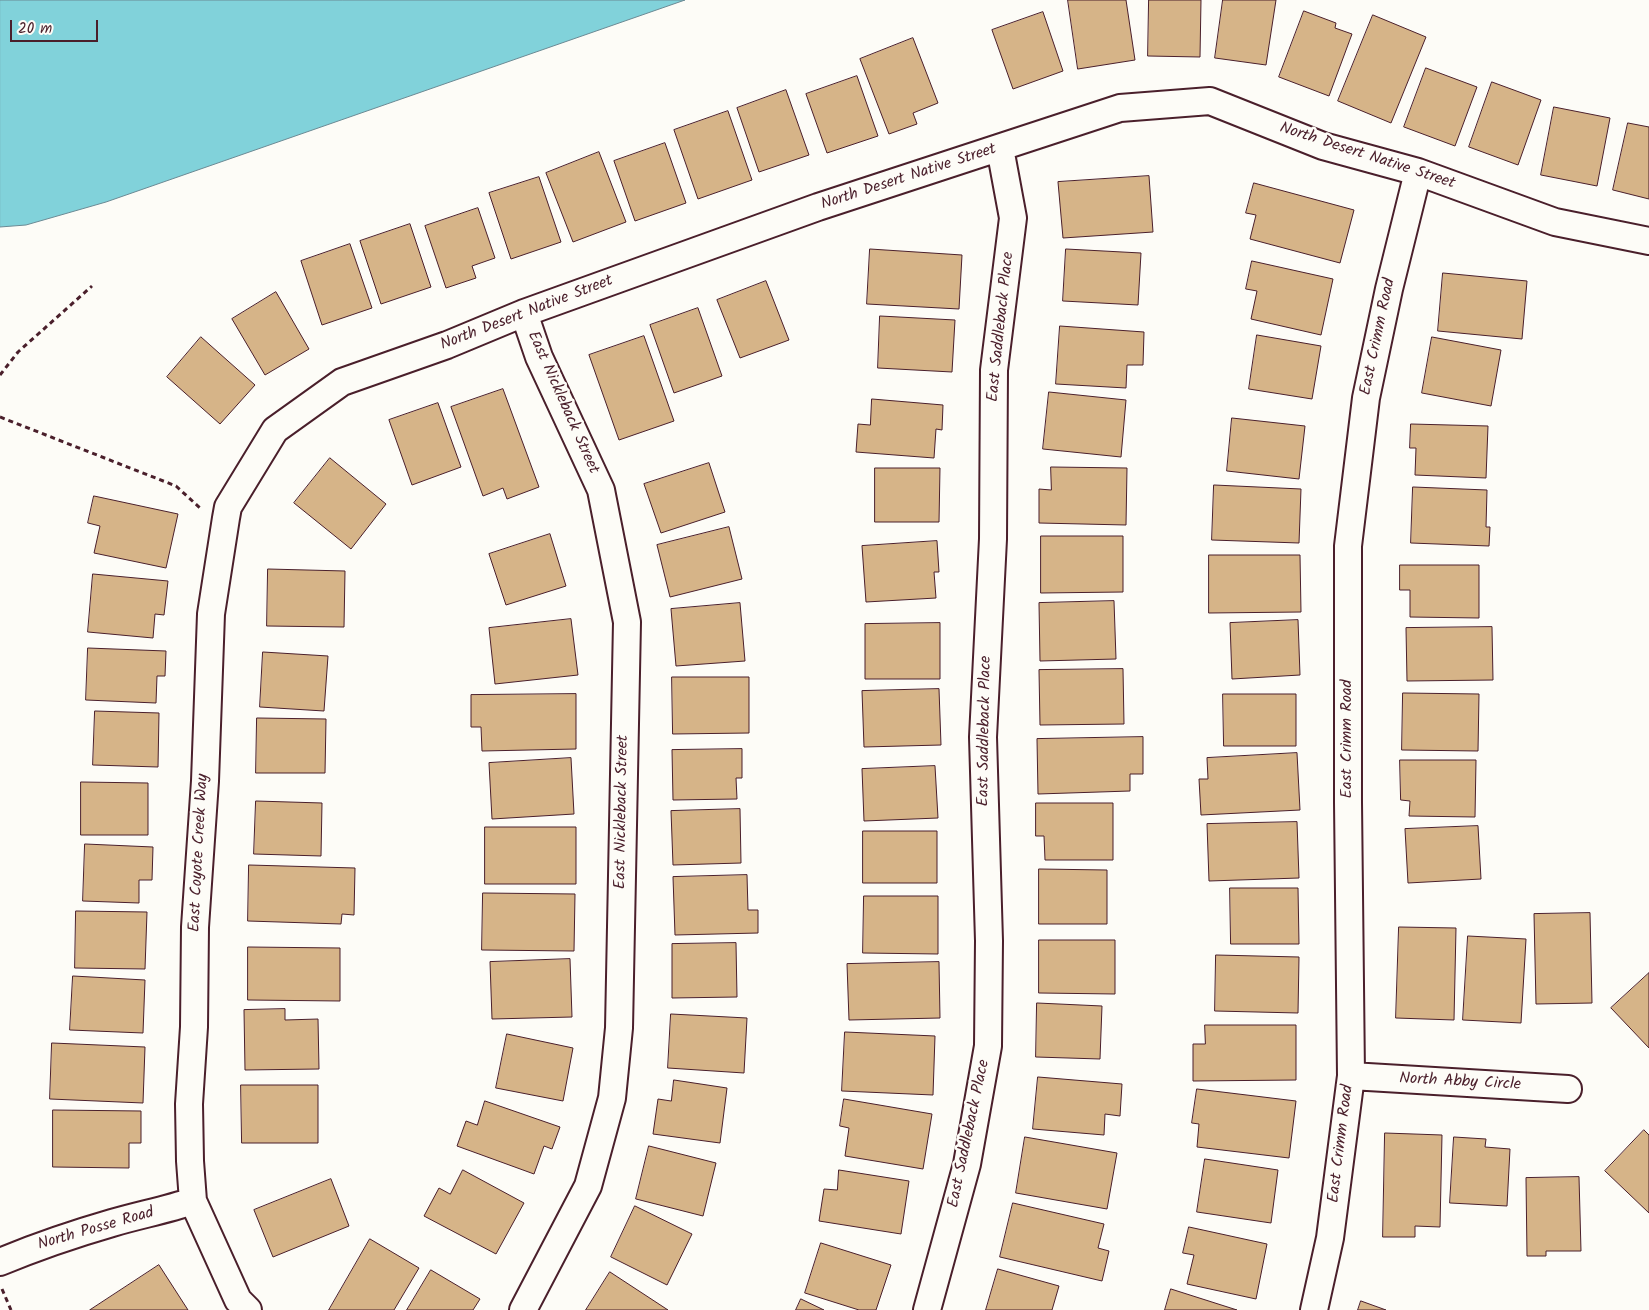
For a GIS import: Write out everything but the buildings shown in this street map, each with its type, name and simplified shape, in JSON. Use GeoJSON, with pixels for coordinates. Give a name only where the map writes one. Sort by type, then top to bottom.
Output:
{"type":"FeatureCollection","features":[{"type":"Feature","properties":{"kind":"street","name":"North Desert Native Street"},"geometry":{"type":"LineString","coordinates":[[227,513],[274,430],[342,382],[447,345],[524,313],[818,207],[1120,108],[1210,101],[1323,146],[1418,172],[1555,222],[1649,241]]}},
{"type":"Feature","properties":{"kind":"street","name":"East Saddleback Place"},"geometry":{"type":"LineString","coordinates":[[927,1310],[968,1164],[988,1046],[988,941],[983,737],[993,539],[994,370],[1013,218],[1000,148]]}},
{"type":"Feature","properties":{"kind":"street","name":"East Crimm Road"},"geometry":{"type":"LineString","coordinates":[[1314,1310],[1330,1238],[1351,1076],[1348,546],[1366,398],[1389,289],[1418,172]]}},
{"type":"Feature","properties":{"kind":"street","name":"East Nickleback Street"},"geometry":{"type":"LineString","coordinates":[[523,1310],[588,1186],[612,1098],[619,1028],[627,622],[601,490],[539,357],[524,313]]}},
{"type":"Feature","properties":{"kind":"street","name":"East Coyote Creek Way"},"geometry":{"type":"LineString","coordinates":[[193,1201],[189,1104],[194,1027],[195,927],[205,781],[211,614],[227,513]]}},
{"type":"Feature","properties":{"kind":"street","name":"North Abby Circle"},"geometry":{"type":"LineString","coordinates":[[1351,1076],[1568,1089]]}},
{"type":"Feature","properties":{"kind":"street","name":"North Posse Road"},"geometry":{"type":"LineString","coordinates":[[0,1262],[36,1247],[193,1201]]}},
{"type":"Feature","properties":{"kind":"street"},"geometry":{"type":"LineString","coordinates":[[193,1201],[238,1300],[248,1310]]}},
{"type":"Feature","properties":{"kind":"path"},"geometry":{"type":"LineString","coordinates":[[0,375],[18,352],[92,286]]}},
{"type":"Feature","properties":{"kind":"path"},"geometry":{"type":"LineString","coordinates":[[0,417],[176,486],[206,515],[227,513]]}},
{"type":"Feature","properties":{"kind":"water"},"geometry":{"type":"Polygon","coordinates":[[[0,0],[685,0],[106,202],[26,225],[0,227],[0,0]]]}}]}
